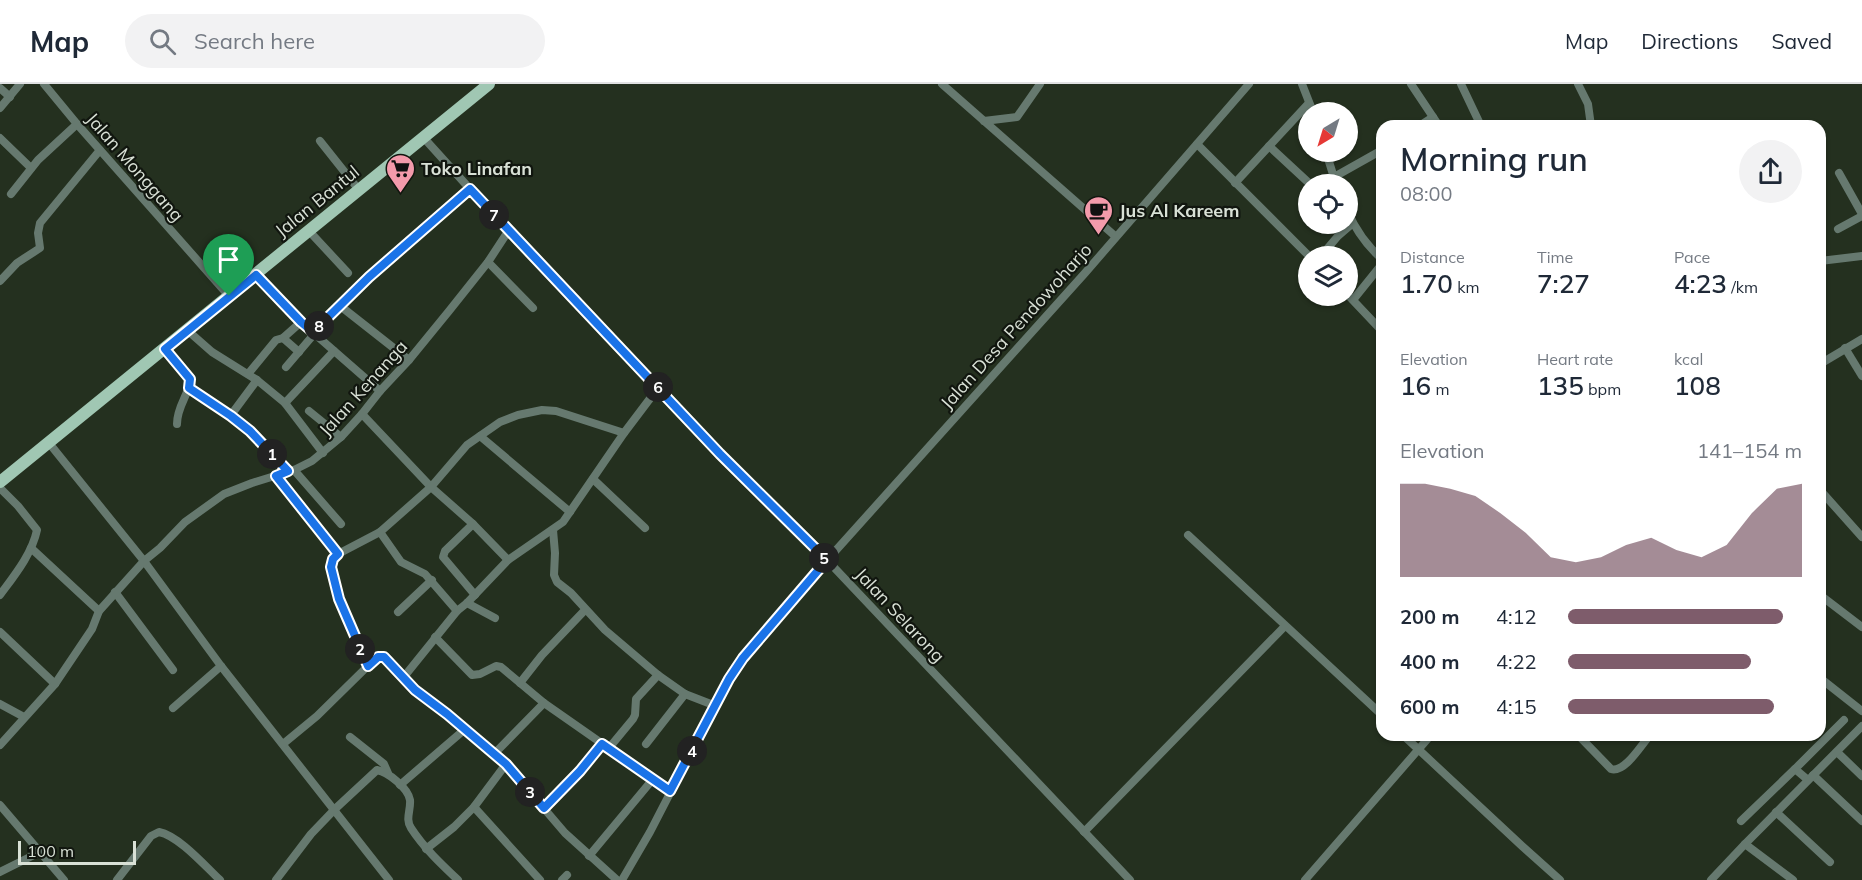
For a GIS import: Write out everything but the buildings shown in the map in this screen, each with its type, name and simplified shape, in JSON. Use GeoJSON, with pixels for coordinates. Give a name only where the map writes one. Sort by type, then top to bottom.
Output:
{"type":"FeatureCollection","features":[{"type":"Feature","properties":{"kind":"main road","name":"Jalan Bantul"},"geometry":{"type":"LineString","coordinates":[[0,482],[51,446],[187,330],[489,84]]}},
{"type":"Feature","properties":{"kind":"street"},"geometry":{"type":"LineString","coordinates":[[0,108],[20,84]]}},
{"type":"Feature","properties":{"kind":"street","name":"Jalan Monggang"},"geometry":{"type":"LineString","coordinates":[[44,84],[229,296]]}},
{"type":"Feature","properties":{"kind":"street"},"geometry":{"type":"LineString","coordinates":[[984,121],[1017,117],[1040,84]]}},
{"type":"Feature","properties":{"kind":"street","name":"Jalan Desa Pendowoharjo"},"geometry":{"type":"LineString","coordinates":[[620,880],[650,832],[729,679],[743,658],[827,560],[1085,273],[1249,84]]}},
{"type":"Feature","properties":{"kind":"street"},"geometry":{"type":"LineString","coordinates":[[1302,84],[1309,102]]}},
{"type":"Feature","properties":{"kind":"street"},"geometry":{"type":"LineString","coordinates":[[1411,84],[1435,120]]}},
{"type":"Feature","properties":{"kind":"street"},"geometry":{"type":"LineString","coordinates":[[1461,84],[1477,120]]}},
{"type":"Feature","properties":{"kind":"street"},"geometry":{"type":"LineString","coordinates":[[1578,84],[1588,104],[1590,120]]}},
{"type":"Feature","properties":{"kind":"street"},"geometry":{"type":"LineString","coordinates":[[947,86],[1115,236]]}},
{"type":"Feature","properties":{"kind":"street"},"geometry":{"type":"LineString","coordinates":[[0,88],[10,97]]}},
{"type":"Feature","properties":{"kind":"street"},"geometry":{"type":"LineString","coordinates":[[1235,183],[1298,115]]}},
{"type":"Feature","properties":{"kind":"street"},"geometry":{"type":"LineString","coordinates":[[1428,120],[1433,117]]}},
{"type":"Feature","properties":{"kind":"street"},"geometry":{"type":"LineString","coordinates":[[11,194],[31,168],[77,124]]}},
{"type":"Feature","properties":{"kind":"street","name":"Jalan Selarong"},"geometry":{"type":"LineString","coordinates":[[423,137],[720,454],[827,560],[1130,880]]}},
{"type":"Feature","properties":{"kind":"street"},"geometry":{"type":"LineString","coordinates":[[0,138],[31,168]]}},
{"type":"Feature","properties":{"kind":"street"},"geometry":{"type":"LineString","coordinates":[[320,141],[359,190]]}},
{"type":"Feature","properties":{"kind":"street"},"geometry":{"type":"LineString","coordinates":[[1197,144],[1299,246]]}},
{"type":"Feature","properties":{"kind":"street"},"geometry":{"type":"LineString","coordinates":[[1269,146],[1299,174]]}},
{"type":"Feature","properties":{"kind":"street"},"geometry":{"type":"LineString","coordinates":[[0,281],[17,263],[40,248],[38,233],[42,220],[100,150]]}},
{"type":"Feature","properties":{"kind":"street"},"geometry":{"type":"LineString","coordinates":[[1346,174],[1376,154]]}},
{"type":"Feature","properties":{"kind":"street"},"geometry":{"type":"LineString","coordinates":[[1838,229],[1862,215],[1839,173]]}},
{"type":"Feature","properties":{"kind":"street"},"geometry":{"type":"LineString","coordinates":[[286,367],[339,305],[470,189]]}},
{"type":"Feature","properties":{"kind":"street"},"geometry":{"type":"LineString","coordinates":[[309,231],[348,273]]}},
{"type":"Feature","properties":{"kind":"street","name":"Jalan Kenanga"},"geometry":{"type":"LineString","coordinates":[[0,745],[55,684],[92,629],[99,611],[144,561],[160,548],[184,522],[216,499],[252,483],[291,471],[324,453],[409,360],[488,262],[509,231]]}},
{"type":"Feature","properties":{"kind":"street"},"geometry":{"type":"LineString","coordinates":[[1358,231],[1376,253]]}},
{"type":"Feature","properties":{"kind":"street"},"geometry":{"type":"LineString","coordinates":[[1330,246],[1340,234]]}},
{"type":"Feature","properties":{"kind":"street"},"geometry":{"type":"LineString","coordinates":[[1826,260],[1862,256]]}},
{"type":"Feature","properties":{"kind":"street"},"geometry":{"type":"LineString","coordinates":[[488,262],[533,308]]}},
{"type":"Feature","properties":{"kind":"street"},"geometry":{"type":"LineString","coordinates":[[1358,287],[1376,264]]}},
{"type":"Feature","properties":{"kind":"street"},"geometry":{"type":"LineString","coordinates":[[256,275],[301,322],[380,391]]}},
{"type":"Feature","properties":{"kind":"street"},"geometry":{"type":"LineString","coordinates":[[339,305],[409,360]]}},
{"type":"Feature","properties":{"kind":"street"},"geometry":{"type":"LineString","coordinates":[[1358,306],[1376,325]]}},
{"type":"Feature","properties":{"kind":"street"},"geometry":{"type":"LineString","coordinates":[[248,374],[276,340],[283,338],[301,322]]}},
{"type":"Feature","properties":{"kind":"street"},"geometry":{"type":"LineString","coordinates":[[187,330],[212,352],[257,380],[285,403],[324,453]]}},
{"type":"Feature","properties":{"kind":"street"},"geometry":{"type":"LineString","coordinates":[[283,338],[299,352]]}},
{"type":"Feature","properties":{"kind":"street"},"geometry":{"type":"LineString","coordinates":[[1826,360],[1862,339]]}},
{"type":"Feature","properties":{"kind":"street"},"geometry":{"type":"LineString","coordinates":[[1845,348],[1862,376]]}},
{"type":"Feature","properties":{"kind":"street"},"geometry":{"type":"LineString","coordinates":[[165,349],[190,379],[189,388],[179,409],[177,424]]}},
{"type":"Feature","properties":{"kind":"street"},"geometry":{"type":"LineString","coordinates":[[285,403],[333,351]]}},
{"type":"Feature","properties":{"kind":"street"},"geometry":{"type":"LineString","coordinates":[[231,416],[257,380]]}},
{"type":"Feature","properties":{"kind":"street"},"geometry":{"type":"LineString","coordinates":[[189,388],[250,431],[341,524]]}},
{"type":"Feature","properties":{"kind":"street"},"geometry":{"type":"LineString","coordinates":[[403,678],[457,610],[467,603],[508,560],[563,522],[658,388]]}},
{"type":"Feature","properties":{"kind":"street"},"geometry":{"type":"LineString","coordinates":[[368,666],[339,599],[331,567],[333,559],[338,554],[380,532],[431,487],[467,445],[500,422],[542,410],[556,411],[624,433]]}},
{"type":"Feature","properties":{"kind":"street"},"geometry":{"type":"LineString","coordinates":[[309,411],[341,437]]}},
{"type":"Feature","properties":{"kind":"street"},"geometry":{"type":"LineString","coordinates":[[362,414],[431,487],[473,524],[508,560]]}},
{"type":"Feature","properties":{"kind":"street"},"geometry":{"type":"LineString","coordinates":[[480,436],[570,512]]}},
{"type":"Feature","properties":{"kind":"street"},"geometry":{"type":"LineString","coordinates":[[51,446],[144,561],[222,666],[389,880]]}},
{"type":"Feature","properties":{"kind":"street"},"geometry":{"type":"LineString","coordinates":[[276,476],[338,554]]}},
{"type":"Feature","properties":{"kind":"street"},"geometry":{"type":"LineString","coordinates":[[593,479],[645,528]]}},
{"type":"Feature","properties":{"kind":"street"},"geometry":{"type":"LineString","coordinates":[[0,488],[36,527],[31,548],[0,595]]}},
{"type":"Feature","properties":{"kind":"street"},"geometry":{"type":"LineString","coordinates":[[1826,497],[1862,537]]}},
{"type":"Feature","properties":{"kind":"street"},"geometry":{"type":"LineString","coordinates":[[473,524],[445,550],[442,557],[475,595]]}},
{"type":"Feature","properties":{"kind":"street"},"geometry":{"type":"LineString","coordinates":[[553,530],[555,578],[605,630],[658,675],[685,694],[716,706]]}},
{"type":"Feature","properties":{"kind":"street"},"geometry":{"type":"LineString","coordinates":[[380,532],[401,562],[425,574],[457,610]]}},
{"type":"Feature","properties":{"kind":"street"},"geometry":{"type":"LineString","coordinates":[[1188,535],[1376,709]]}},
{"type":"Feature","properties":{"kind":"street"},"geometry":{"type":"LineString","coordinates":[[31,548],[99,611]]}},
{"type":"Feature","properties":{"kind":"street"},"geometry":{"type":"LineString","coordinates":[[398,612],[432,580]]}},
{"type":"Feature","properties":{"kind":"street"},"geometry":{"type":"LineString","coordinates":[[115,592],[173,670]]}},
{"type":"Feature","properties":{"kind":"street"},"geometry":{"type":"LineString","coordinates":[[1826,600],[1862,627]]}},
{"type":"Feature","properties":{"kind":"street"},"geometry":{"type":"LineString","coordinates":[[467,603],[495,618]]}},
{"type":"Feature","properties":{"kind":"street"},"geometry":{"type":"LineString","coordinates":[[519,683],[585,610]]}},
{"type":"Feature","properties":{"kind":"street"},"geometry":{"type":"LineString","coordinates":[[1084,832],[1285,626]]}},
{"type":"Feature","properties":{"kind":"street"},"geometry":{"type":"LineString","coordinates":[[0,632],[55,684]]}},
{"type":"Feature","properties":{"kind":"street"},"geometry":{"type":"LineString","coordinates":[[435,637],[472,675],[480,675],[496,666],[508,672],[544,703],[670,791]]}},
{"type":"Feature","properties":{"kind":"street"},"geometry":{"type":"LineString","coordinates":[[283,744],[317,716],[378,657],[384,657],[403,678],[506,764],[564,833],[620,880]]}},
{"type":"Feature","properties":{"kind":"street"},"geometry":{"type":"LineString","coordinates":[[173,708],[222,666]]}},
{"type":"Feature","properties":{"kind":"street"},"geometry":{"type":"LineString","coordinates":[[544,808],[633,719],[636,699],[658,675]]}},
{"type":"Feature","properties":{"kind":"street"},"geometry":{"type":"LineString","coordinates":[[1826,683],[1862,711]]}},
{"type":"Feature","properties":{"kind":"street"},"geometry":{"type":"LineString","coordinates":[[646,744],[685,694]]}},
{"type":"Feature","properties":{"kind":"street"},"geometry":{"type":"LineString","coordinates":[[494,753],[544,703]]}},
{"type":"Feature","properties":{"kind":"street"},"geometry":{"type":"LineString","coordinates":[[0,704],[24,717]]}},
{"type":"Feature","properties":{"kind":"street"},"geometry":{"type":"LineString","coordinates":[[1826,738],[1844,720]]}},
{"type":"Feature","properties":{"kind":"street"},"geometry":{"type":"LineString","coordinates":[[1711,880],[1776,812],[1861,729]]}},
{"type":"Feature","properties":{"kind":"street"},"geometry":{"type":"LineString","coordinates":[[400,785],[464,730]]}},
{"type":"Feature","properties":{"kind":"street"},"geometry":{"type":"LineString","coordinates":[[350,738],[384,764],[388,773],[409,798],[410,826],[426,849],[459,880]]}},
{"type":"Feature","properties":{"kind":"street"},"geometry":{"type":"LineString","coordinates":[[1410,741],[1560,880]]}},
{"type":"Feature","properties":{"kind":"street"},"geometry":{"type":"LineString","coordinates":[[1305,880],[1425,741]]}},
{"type":"Feature","properties":{"kind":"street"},"geometry":{"type":"LineString","coordinates":[[1584,741],[1614,770],[1626,763],[1642,741]]}},
{"type":"Feature","properties":{"kind":"street"},"geometry":{"type":"LineString","coordinates":[[1741,821],[1823,741]]}},
{"type":"Feature","properties":{"kind":"street"},"geometry":{"type":"LineString","coordinates":[[1837,752],[1862,776]]}},
{"type":"Feature","properties":{"kind":"street"},"geometry":{"type":"LineString","coordinates":[[426,849],[474,807],[506,764]]}},
{"type":"Feature","properties":{"kind":"street"},"geometry":{"type":"LineString","coordinates":[[1796,769],[1862,821]]}},
{"type":"Feature","properties":{"kind":"street"},"geometry":{"type":"LineString","coordinates":[[276,880],[311,834],[373,772],[380,770],[388,773]]}},
{"type":"Feature","properties":{"kind":"street"},"geometry":{"type":"LineString","coordinates":[[589,856],[652,779]]}},
{"type":"Feature","properties":{"kind":"street"},"geometry":{"type":"LineString","coordinates":[[474,807],[540,880]]}},
{"type":"Feature","properties":{"kind":"street"},"geometry":{"type":"LineString","coordinates":[[1,808],[63,880]]}},
{"type":"Feature","properties":{"kind":"street"},"geometry":{"type":"LineString","coordinates":[[1776,812],[1830,862]]}},
{"type":"Feature","properties":{"kind":"street"},"geometry":{"type":"LineString","coordinates":[[117,880],[151,836],[159,832],[169,835],[217,879]]}},
{"type":"Feature","properties":{"kind":"street"},"geometry":{"type":"LineString","coordinates":[[1745,844],[1793,880]]}},
{"type":"Feature","properties":{"kind":"street"},"geometry":{"type":"LineString","coordinates":[[0,872],[40,852]]}},
{"type":"Feature","properties":{"kind":"place","name":"Toko Linafan"},"geometry":{"type":"Point","coordinates":[400,194]}},
{"type":"Feature","properties":{"kind":"place","name":"Jus Al Kareem"},"geometry":{"type":"Point","coordinates":[1098,236]}},
{"type":"Feature","properties":{"kind":"route"},"geometry":{"type":"LineString","coordinates":[[470,189],[720,454],[827,560],[743,658],[729,679],[670,791],[602,744],[580,771],[544,808],[506,764],[415,690],[384,657],[376,658],[368,666],[339,599],[331,567],[333,559],[338,554],[276,476],[288,471],[250,431],[189,388],[190,379],[165,349],[229,296],[256,275],[313,332],[369,277],[470,189]]}}]}
